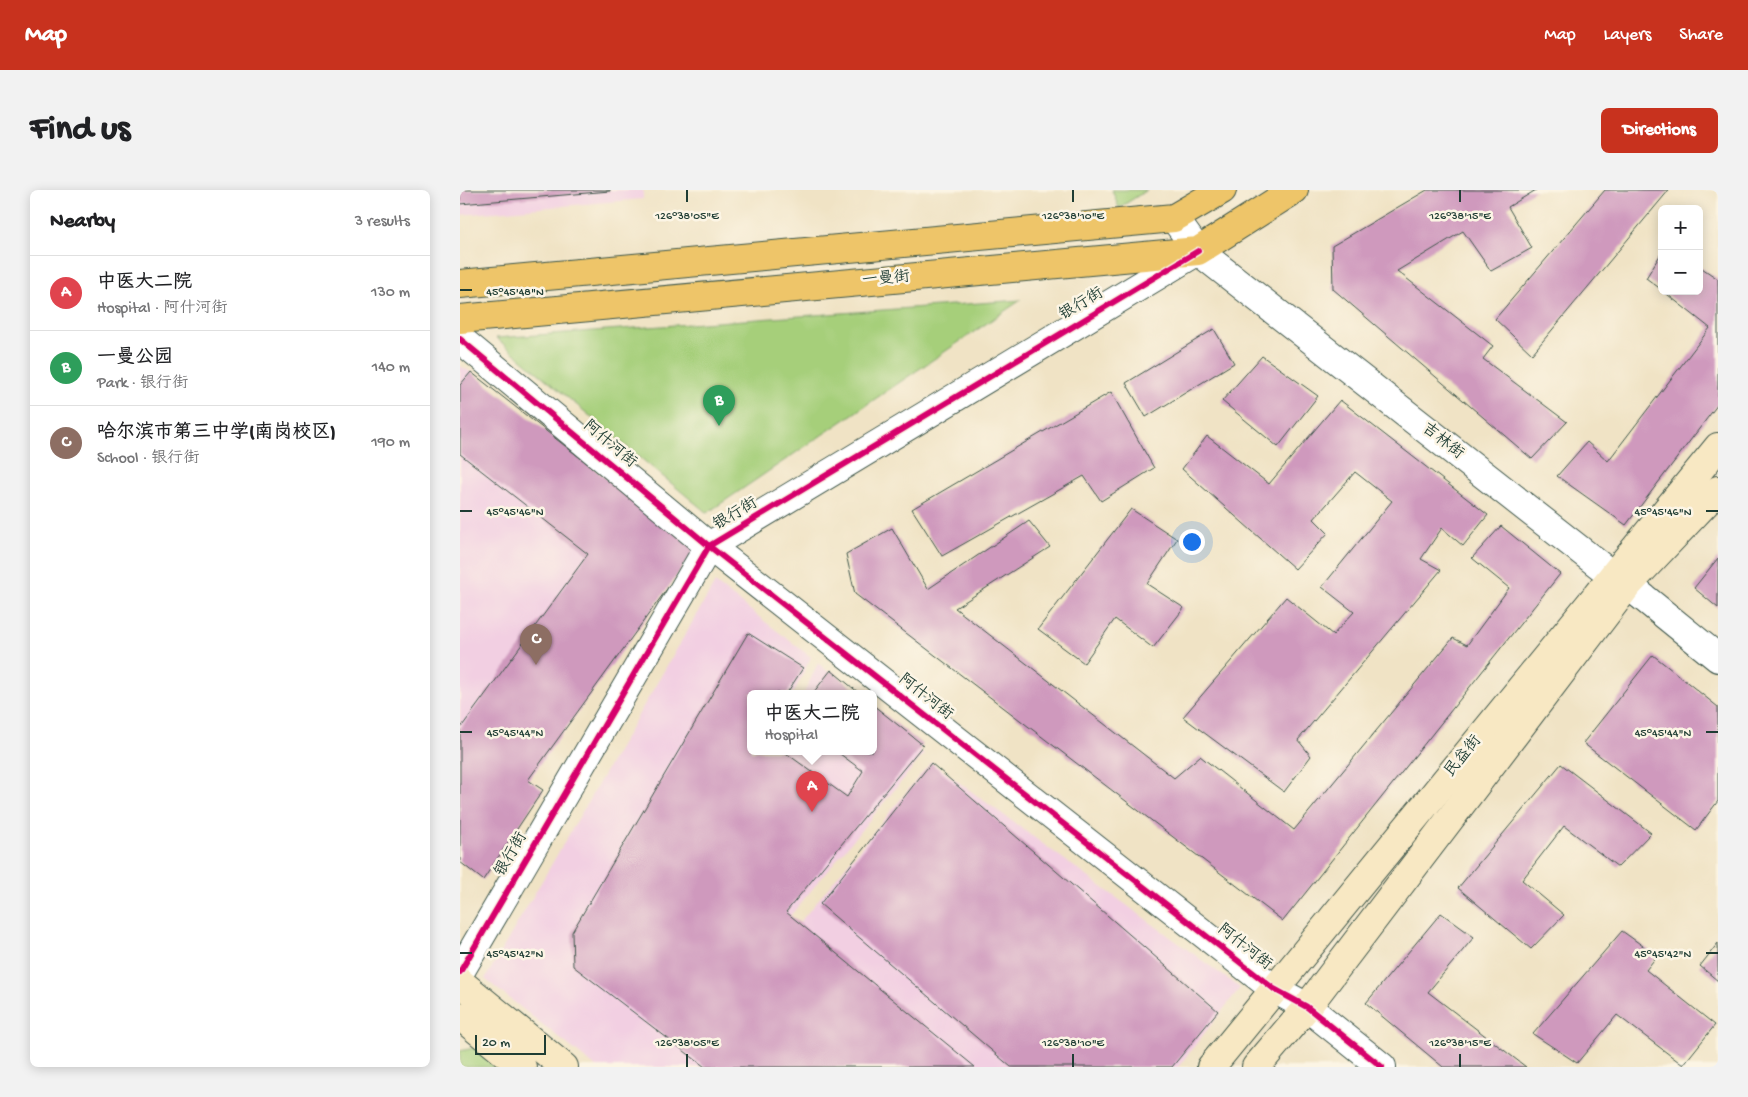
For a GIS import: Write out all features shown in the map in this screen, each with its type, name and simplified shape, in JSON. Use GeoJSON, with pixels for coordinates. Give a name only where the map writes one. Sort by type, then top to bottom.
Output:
{"type":"FeatureCollection","features":[{"type":"Feature","properties":{"kind":"main road"},"geometry":{"type":"LineString","coordinates":[[460,284],[1174,218],[1222,190]]}},
{"type":"Feature","properties":{"kind":"main road","name":"一曼街"},"geometry":{"type":"LineString","coordinates":[[460,319],[1198,251],[1294,190]]}},
{"type":"Feature","properties":{"kind":"main road","name":"民益街"},"geometry":{"type":"LineString","coordinates":[[1256,1067],[1307,1006],[1718,447]]}},
{"type":"Feature","properties":{"kind":"main road","name":"民益街"},"geometry":{"type":"LineString","coordinates":[[1211,1067],[1274,989],[1620,580],[1718,490]]}},
{"type":"Feature","properties":{"kind":"main road"},"geometry":{"type":"LineString","coordinates":[[460,982],[564,1067]]}},
{"type":"Feature","properties":{"kind":"main road"},"geometry":{"type":"LineString","coordinates":[[460,1016],[522,1067]]}},
{"type":"Feature","properties":{"kind":"street","name":"吉林街"},"geometry":{"type":"LineString","coordinates":[[1174,218],[1198,251],[1718,658]]}},
{"type":"Feature","properties":{"kind":"street","name":"银行街"},"geometry":{"type":"LineString","coordinates":[[460,972],[709,546],[1198,251]]}},
{"type":"Feature","properties":{"kind":"street","name":"阿什河街"},"geometry":{"type":"LineString","coordinates":[[460,339],[709,546],[1274,989],[1307,1006],[1382,1067]]}},
{"type":"Feature","properties":{"kind":"shaded area"},"geometry":{"type":"Polygon","coordinates":[[[460,190],[643,190],[643,199],[460,215],[460,190]]]}},
{"type":"Feature","properties":{"kind":"shaded area"},"geometry":{"type":"Polygon","coordinates":[[[460,366],[471,372],[696,549],[529,780],[543,790],[460,862],[460,366]]]}},
{"type":"Feature","properties":{"kind":"shaded area"},"geometry":{"type":"Polygon","coordinates":[[[715,583],[811,657],[795,690],[747,690],[747,755],[765,755],[710,872],[787,938],[931,762],[1240,988],[1178,1067],[596,1067],[485,979],[715,583]]]}},
{"type":"Feature","properties":{"kind":"shaded area"},"geometry":{"type":"Polygon","coordinates":[[[818,663],[850,690],[805,690],[818,663]]]}},
{"type":"Feature","properties":{"kind":"shaded area"},"geometry":{"type":"Polygon","coordinates":[[[877,714],[924,754],[785,922],[721,871],[775,755],[877,755],[877,714]]]}},
{"type":"Feature","properties":{"kind":"green space"},"geometry":{"type":"Polygon","coordinates":[[[1112,190],[1147,190],[1119,208],[1112,190]]]}},
{"type":"Feature","properties":{"kind":"green space"},"geometry":{"type":"Polygon","coordinates":[[[1021,300],[707,513],[496,338],[1021,300]]]}},
{"type":"Feature","properties":{"kind":"green space"},"geometry":{"type":"Polygon","coordinates":[[[478,1047],[502,1067],[460,1067],[460,1051],[478,1047]]]}},
{"type":"Feature","properties":{"kind":"building"},"geometry":{"type":"Polygon","coordinates":[[[460,190],[610,190],[610,191],[460,204],[460,190]]]}},
{"type":"Feature","properties":{"kind":"building"},"geometry":{"type":"Polygon","coordinates":[[[1427,190],[1536,190],[1508,207],[1532,248],[1491,271],[1463,231],[1397,271],[1493,346],[1483,359],[1567,422],[1532,459],[1333,289],[1332,246],[1427,190]]]}},
{"type":"Feature","properties":{"kind":"building"},"geometry":{"type":"Polygon","coordinates":[[[1605,190],[1669,190],[1532,354],[1495,319],[1605,190]]]}},
{"type":"Feature","properties":{"kind":"building"},"geometry":{"type":"Polygon","coordinates":[[[1658,258],[1658,287],[1646,278],[1658,258]]]}},
{"type":"Feature","properties":{"kind":"building"},"geometry":{"type":"Polygon","coordinates":[[[1703,269],[1718,279],[1718,404],[1626,525],[1557,476],[1587,442],[1608,461],[1710,328],[1668,295],[1703,295],[1703,269]]]}},
{"type":"Feature","properties":{"kind":"building"},"geometry":{"type":"Polygon","coordinates":[[[1214,329],[1234,363],[1146,417],[1126,383],[1214,329]]]}},
{"type":"Feature","properties":{"kind":"building"},"geometry":{"type":"Polygon","coordinates":[[[1262,356],[1318,396],[1278,447],[1222,401],[1262,356]]]}},
{"type":"Feature","properties":{"kind":"building"},"geometry":{"type":"Polygon","coordinates":[[[471,372],[696,549],[528,780],[543,790],[483,880],[460,862],[460,729],[588,554],[460,454],[460,385],[471,372]]]}},
{"type":"Feature","properties":{"kind":"building"},"geometry":{"type":"Polygon","coordinates":[[[1111,392],[1154,468],[1101,501],[1084,476],[942,556],[912,509],[1111,392]]]}},
{"type":"Feature","properties":{"kind":"building"},"geometry":{"type":"Polygon","coordinates":[[[1340,400],[1488,515],[1463,546],[1442,528],[1421,559],[1441,570],[1298,740],[1311,756],[1284,792],[1183,717],[1286,597],[1333,635],[1354,612],[1322,587],[1392,501],[1355,472],[1314,519],[1328,533],[1295,569],[1182,469],[1207,436],[1269,484],[1340,400]]]}},
{"type":"Feature","properties":{"kind":"building"},"geometry":{"type":"Polygon","coordinates":[[[1131,509],[1177,539],[1147,584],[1184,608],[1153,648],[1115,619],[1084,663],[1038,629],[1131,509]]]}},
{"type":"Feature","properties":{"kind":"building"},"geometry":{"type":"Polygon","coordinates":[[[1029,521],[1050,547],[955,608],[1174,778],[1200,756],[1294,830],[1453,638],[1467,645],[1509,588],[1472,558],[1501,526],[1560,574],[1283,921],[855,594],[846,554],[892,528],[928,589],[1029,521]]]}},
{"type":"Feature","properties":{"kind":"building"},"geometry":{"type":"Polygon","coordinates":[[[1718,558],[1718,608],[1694,588],[1718,558]]]}},
{"type":"Feature","properties":{"kind":"building"},"geometry":{"type":"Polygon","coordinates":[[[748,633],[803,668],[789,690],[747,690],[747,755],[789,755],[847,797],[863,771],[841,755],[877,755],[877,708],[923,745],[786,912],[975,1067],[705,1067],[573,966],[572,932],[748,633]]]}},
{"type":"Feature","properties":{"kind":"building"},"geometry":{"type":"Polygon","coordinates":[[[1653,655],[1718,707],[1718,801],[1696,830],[1583,743],[1653,655]]]}},
{"type":"Feature","properties":{"kind":"building"},"geometry":{"type":"Polygon","coordinates":[[[831,670],[855,690],[815,690],[831,670]]]}},
{"type":"Feature","properties":{"kind":"building"},"geometry":{"type":"Polygon","coordinates":[[[931,763],[1218,1011],[1172,1067],[1011,1067],[820,904],[931,763]]]}},
{"type":"Feature","properties":{"kind":"building"},"geometry":{"type":"Polygon","coordinates":[[[1561,764],[1651,833],[1618,867],[1564,826],[1522,880],[1564,915],[1531,949],[1458,888],[1561,764]]]}},
{"type":"Feature","properties":{"kind":"building"},"geometry":{"type":"Polygon","coordinates":[[[1441,913],[1474,937],[1428,992],[1526,1067],[1443,1067],[1366,1003],[1441,913]]]}},
{"type":"Feature","properties":{"kind":"building"},"geometry":{"type":"Polygon","coordinates":[[[1622,931],[1657,956],[1646,970],[1715,1025],[1683,1065],[1617,1015],[1577,1063],[1533,1034],[1622,931]]]}},
{"type":"Feature","properties":{"kind":"building"},"geometry":{"type":"Polygon","coordinates":[[[1718,943],[1718,981],[1700,966],[1718,943]]]}},
{"type":"Feature","properties":{"kind":"cycle path"},"geometry":{"type":"LineString","coordinates":[[460,972],[709,546],[1198,251]]}},
{"type":"Feature","properties":{"kind":"cycle path"},"geometry":{"type":"LineString","coordinates":[[460,339],[709,546],[1274,989],[1307,1007],[1382,1067]]}},
{"type":"Feature","properties":{"kind":"place","name":"一曼公园"},"geometry":{"type":"Point","coordinates":[719,426]}},
{"type":"Feature","properties":{"kind":"place","name":"哈尔滨市第三中学(南岗校区)"},"geometry":{"type":"Point","coordinates":[536,665]}},
{"type":"Feature","properties":{"kind":"place","name":"中医大二院"},"geometry":{"type":"Point","coordinates":[812,812]}}]}
